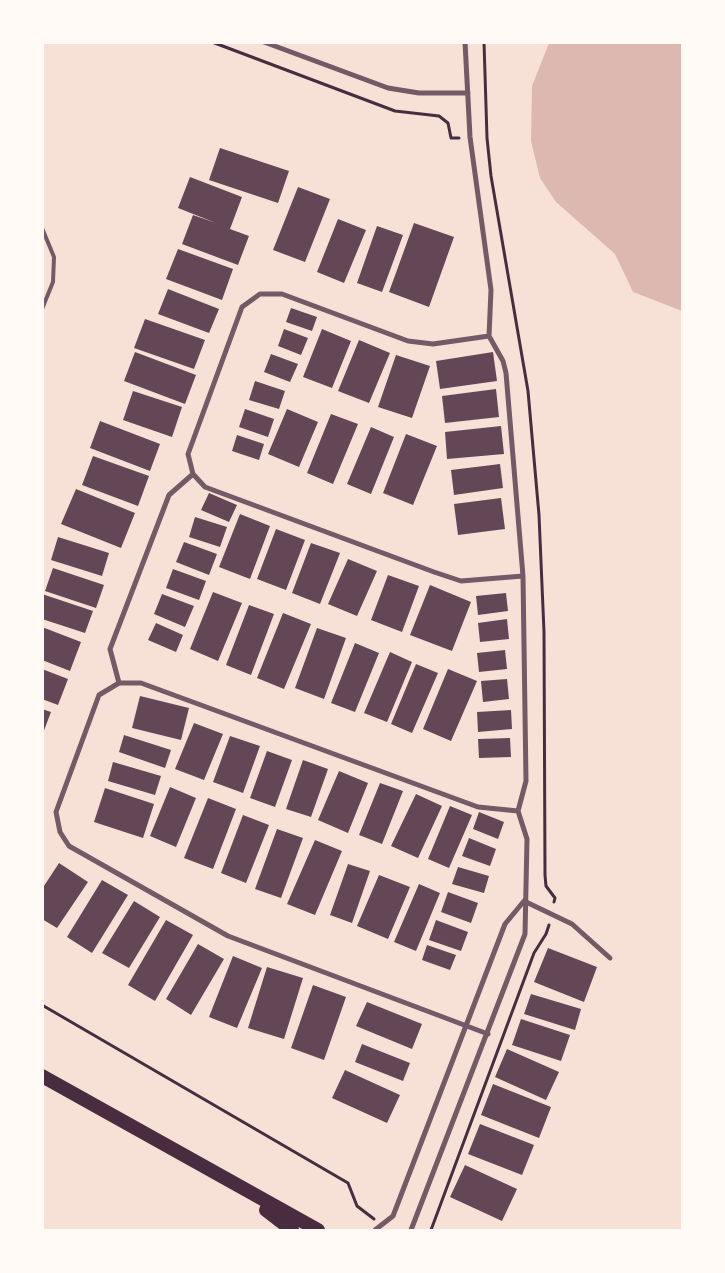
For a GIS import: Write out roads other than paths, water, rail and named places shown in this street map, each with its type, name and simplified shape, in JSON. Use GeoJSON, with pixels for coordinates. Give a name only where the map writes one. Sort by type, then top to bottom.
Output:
{"type":"FeatureCollection","features":[{"type":"Feature","properties":{"kind":"highway"},"geometry":{"type":"LineString","coordinates":[[42,1076],[318,1230]]}},
{"type":"Feature","properties":{"kind":"highway"},"geometry":{"type":"LineString","coordinates":[[229,1182],[292,1230]]}},
{"type":"Feature","properties":{"kind":"street"},"geometry":{"type":"LineString","coordinates":[[264,42],[388,88],[419,93],[468,92]]}},
{"type":"Feature","properties":{"kind":"street"},"geometry":{"type":"LineString","coordinates":[[411,1230],[525,934],[526,839],[518,811],[526,781],[523,576],[506,373],[503,360],[488,336],[491,290],[470,137],[465,42]]}},
{"type":"Feature","properties":{"kind":"street"},"geometry":{"type":"LineString","coordinates":[[488,336],[433,344],[408,341],[282,294],[260,294],[242,308],[188,454],[193,474],[205,486],[434,572],[461,580],[523,576]]}},
{"type":"Feature","properties":{"kind":"street"},"geometry":{"type":"LineString","coordinates":[[120,683],[110,649],[169,495],[193,474]]}},
{"type":"Feature","properties":{"kind":"street"},"geometry":{"type":"LineString","coordinates":[[488,1034],[228,936],[69,846],[60,832],[56,812],[98,695],[120,683],[141,683],[478,808],[518,811]]}},
{"type":"Feature","properties":{"kind":"street"},"geometry":{"type":"LineString","coordinates":[[375,1230],[393,1216],[505,924],[524,901]]}},
{"type":"Feature","properties":{"kind":"street"},"geometry":{"type":"LineString","coordinates":[[524,901],[572,924],[610,958]]}},
{"type":"Feature","properties":{"kind":"lane"},"geometry":{"type":"LineString","coordinates":[[42,228],[54,257],[54,282],[42,309]]}}]}
